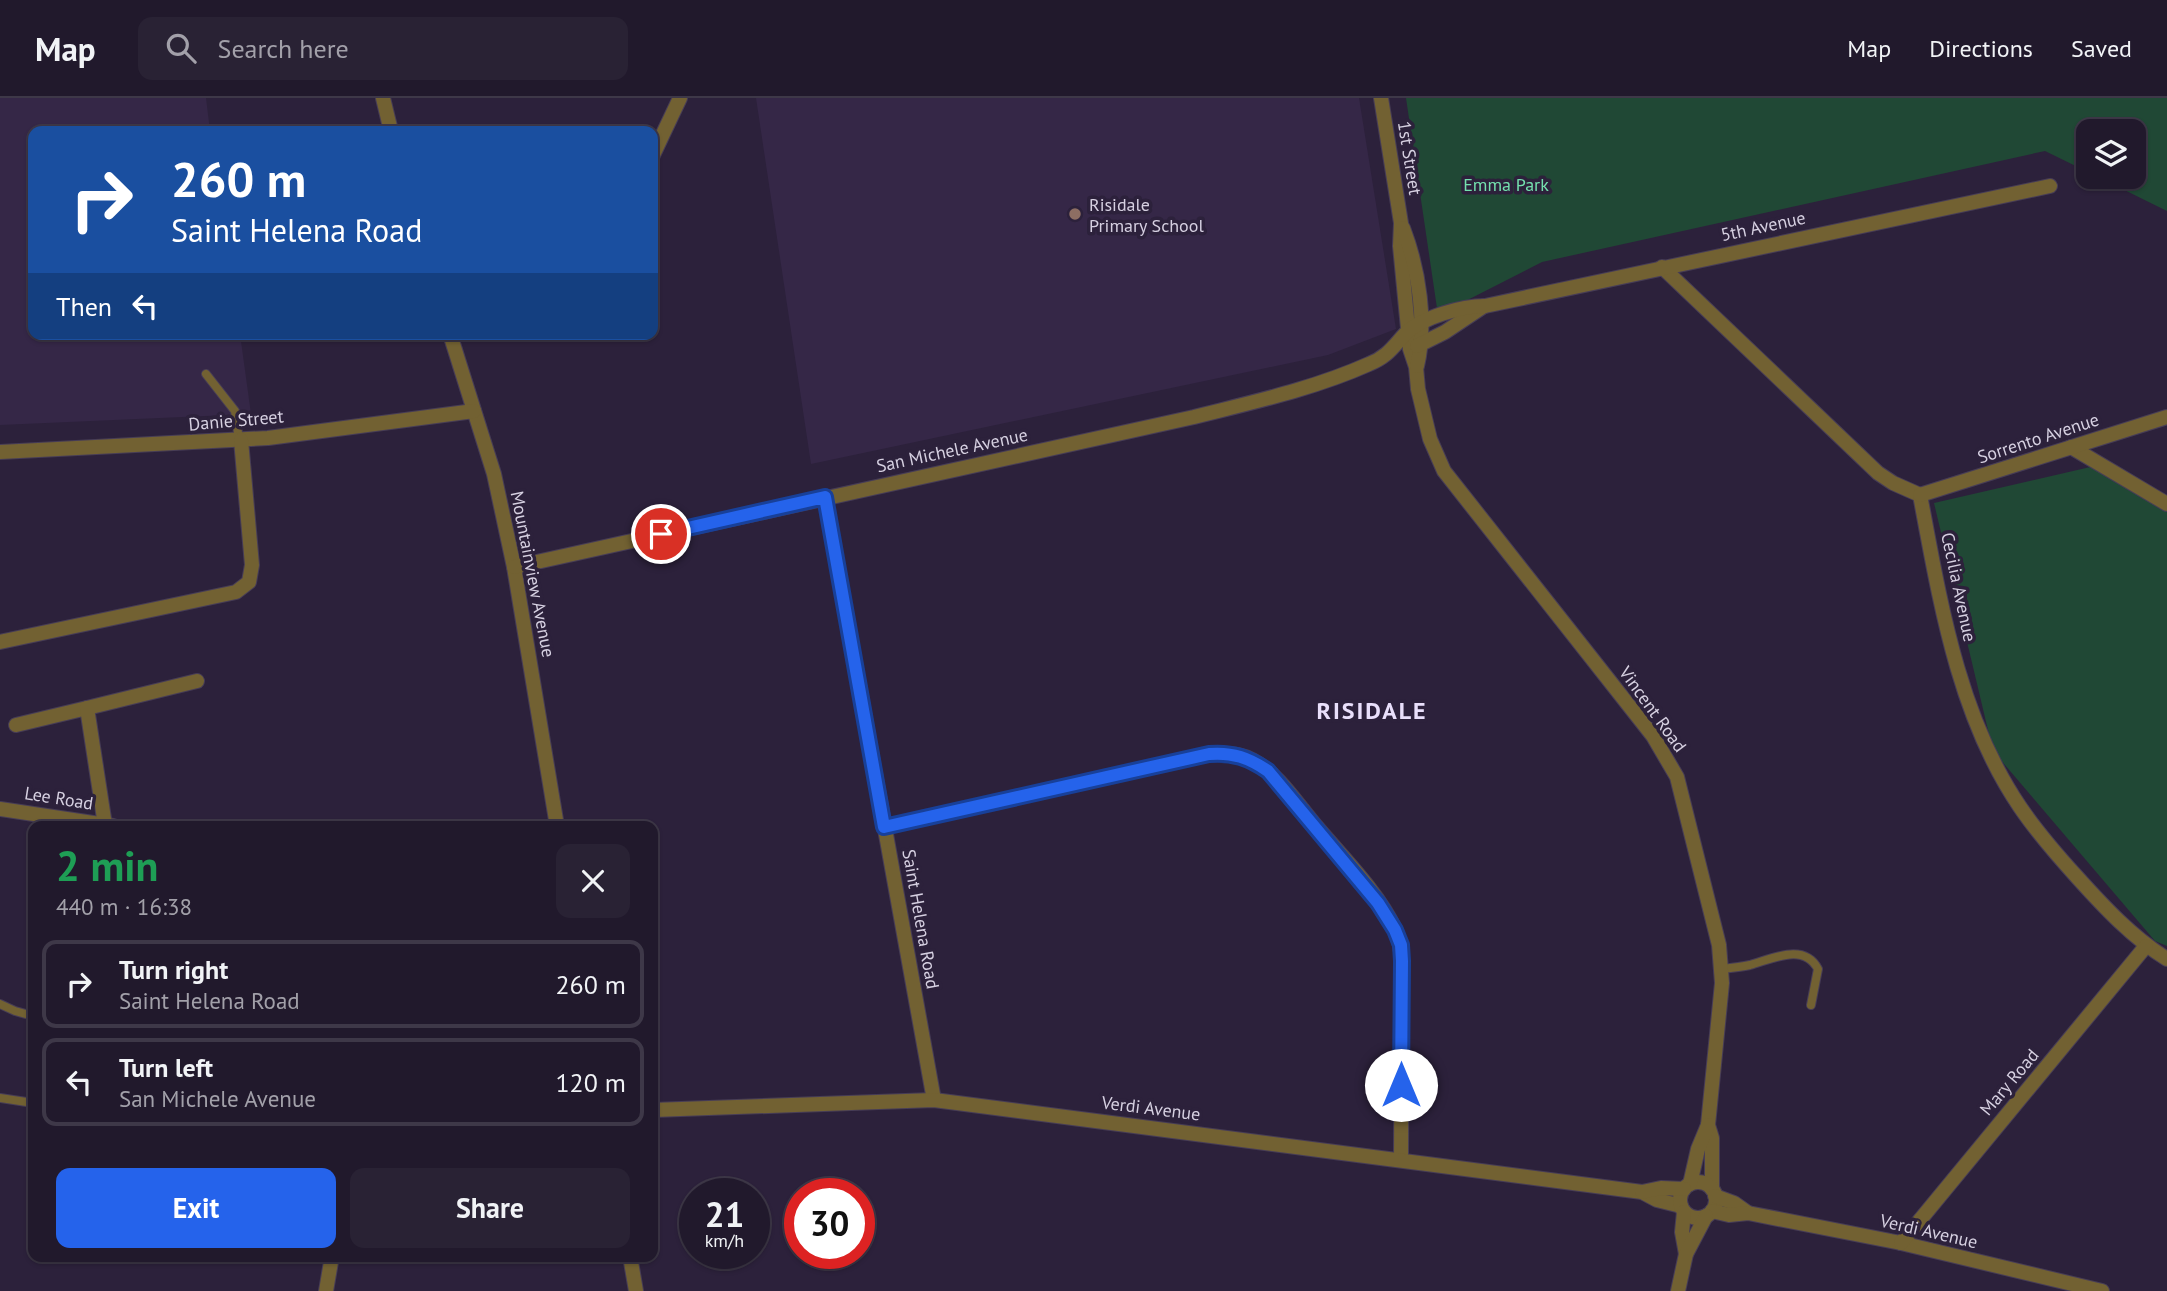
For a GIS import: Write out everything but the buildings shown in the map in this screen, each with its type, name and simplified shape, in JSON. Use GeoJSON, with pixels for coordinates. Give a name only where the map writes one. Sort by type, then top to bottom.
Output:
{"type":"FeatureCollection","features":[{"type":"Feature","properties":{"kind":"street"},"geometry":{"type":"LineString","coordinates":[[383,98],[390,126]]}},
{"type":"Feature","properties":{"kind":"street"},"geometry":{"type":"LineString","coordinates":[[658,147],[680,98]]}},
{"type":"Feature","properties":{"kind":"street","name":"1st Street"},"geometry":{"type":"LineString","coordinates":[[1381,98],[1401,223],[1400,246],[1416,346]]}},
{"type":"Feature","properties":{"kind":"street","name":"5th Avenue"},"geometry":{"type":"LineString","coordinates":[[1485,306],[2050,186]]}},
{"type":"Feature","properties":{"kind":"street"},"geometry":{"type":"LineString","coordinates":[[1662,267],[1878,472],[1893,483],[1920,495]]}},
{"type":"Feature","properties":{"kind":"street","name":"San Michele Avenue"},"geometry":{"type":"LineString","coordinates":[[514,568],[825,497],[1195,418],[1270,398],[1371,363],[1392,351],[1414,328],[1461,307],[1485,306]]}},
{"type":"Feature","properties":{"kind":"street","name":"San Michele Avenue"},"geometry":{"type":"LineString","coordinates":[[1392,351],[1416,346],[1485,306]]}},
{"type":"Feature","properties":{"kind":"street","name":"Mountainview Avenue"},"geometry":{"type":"LineString","coordinates":[[452,340],[494,474],[514,568],[556,821]]}},
{"type":"Feature","properties":{"kind":"street","name":"Vincent Road"},"geometry":{"type":"LineString","coordinates":[[1416,346],[1416,368],[1424,418],[1444,471],[1653,736],[1677,777],[1714,919],[1721,969],[1709,1125],[1714,1192]]}},
{"type":"Feature","properties":{"kind":"street","name":"Danie Street"},"geometry":{"type":"LineString","coordinates":[[0,452],[240,440],[474,411]]}},
{"type":"Feature","properties":{"kind":"street","name":"Sorrento Avenue"},"geometry":{"type":"LineString","coordinates":[[1920,495],[2167,417]]}},
{"type":"Feature","properties":{"kind":"street"},"geometry":{"type":"LineString","coordinates":[[0,642],[236,592],[250,582],[252,565],[240,440]]}},
{"type":"Feature","properties":{"kind":"street"},"geometry":{"type":"LineString","coordinates":[[2071,447],[2167,504]]}},
{"type":"Feature","properties":{"kind":"street","name":"Cecilia Avenue"},"geometry":{"type":"LineString","coordinates":[[1920,495],[1938,592],[1954,656],[1988,748],[2020,807],[2043,837],[2090,892],[2146,946],[2167,959]]}},
{"type":"Feature","properties":{"kind":"street","name":"Saint Helena Road"},"geometry":{"type":"LineString","coordinates":[[825,497],[934,1100]]}},
{"type":"Feature","properties":{"kind":"street"},"geometry":{"type":"LineString","coordinates":[[16,725],[197,681]]}},
{"type":"Feature","properties":{"kind":"street"},"geometry":{"type":"LineString","coordinates":[[87,708],[108,821]]}},
{"type":"Feature","properties":{"kind":"street"},"geometry":{"type":"LineString","coordinates":[[884,827],[1209,754],[1223,753],[1252,760],[1279,783],[1378,903],[1401,945],[1401,1160]]}},
{"type":"Feature","properties":{"kind":"street","name":"Lee Road"},"geometry":{"type":"LineString","coordinates":[[0,809],[82,821]]}},
{"type":"Feature","properties":{"kind":"street","name":"Mary Road"},"geometry":{"type":"LineString","coordinates":[[1900,1243],[2146,946]]}},
{"type":"Feature","properties":{"kind":"street","name":"Verdi Avenue"},"geometry":{"type":"LineString","coordinates":[[658,1110],[934,1100],[1642,1192],[1687,1186]]}},
{"type":"Feature","properties":{"kind":"street","name":"Vincent Road"},"geometry":{"type":"LineString","coordinates":[[1687,1186],[1698,1149],[1709,1125]]}},
{"type":"Feature","properties":{"kind":"street"},"geometry":{"type":"LineString","coordinates":[[1678,1291],[1686,1254],[1709,1213],[1714,1192],[1698,1182],[1687,1186],[1680,1197],[1686,1254]]}},
{"type":"Feature","properties":{"kind":"street","name":"Verdi Avenue"},"geometry":{"type":"LineString","coordinates":[[1642,1192],[1683,1209]]}},
{"type":"Feature","properties":{"kind":"street","name":"Verdi Avenue"},"geometry":{"type":"LineString","coordinates":[[1714,1192],[1748,1213]]}},
{"type":"Feature","properties":{"kind":"street"},"geometry":{"type":"LineString","coordinates":[[1683,1209],[1690,1217],[1698,1218],[1709,1213]]}},
{"type":"Feature","properties":{"kind":"street","name":"Verdi Avenue"},"geometry":{"type":"LineString","coordinates":[[1709,1213],[1748,1213],[1900,1243],[2102,1291]]}},
{"type":"Feature","properties":{"kind":"street"},"geometry":{"type":"LineString","coordinates":[[326,1291],[331,1262]]}},
{"type":"Feature","properties":{"kind":"street"},"geometry":{"type":"LineString","coordinates":[[631,1262],[636,1291]]}},
{"type":"Feature","properties":{"kind":"lane"},"geometry":{"type":"LineString","coordinates":[[206,374],[235,411],[240,440]]}},
{"type":"Feature","properties":{"kind":"lane"},"geometry":{"type":"LineString","coordinates":[[1721,969],[1746,966],[1782,955],[1793,954],[1809,958],[1818,969],[1811,1005]]}},
{"type":"Feature","properties":{"kind":"lane"},"geometry":{"type":"LineString","coordinates":[[0,1004],[28,1015]]}},
{"type":"Feature","properties":{"kind":"lane"},"geometry":{"type":"LineString","coordinates":[[0,1098],[28,1103]]}},
{"type":"Feature","properties":{"kind":"shaded area"},"geometry":{"type":"Polygon","coordinates":[[[0,98],[206,98],[209,126],[28,126],[28,340],[241,340],[251,414],[0,425],[0,98]]]}},
{"type":"Feature","properties":{"kind":"shaded area","name":"Risidale Primary School"},"geometry":{"type":"Polygon","coordinates":[[[756,98],[1359,98],[1396,329],[1328,355],[811,464],[756,98]]]}},
{"type":"Feature","properties":{"kind":"green space","name":"Emma Park"},"geometry":{"type":"Polygon","coordinates":[[[1406,98],[2167,98],[2167,211],[2122,189],[2146,189],[2146,119],[2076,119],[2076,166],[2045,151],[1542,262],[1438,315],[1406,98]]]}},
{"type":"Feature","properties":{"kind":"green space"},"geometry":{"type":"Polygon","coordinates":[[[2099,465],[2167,503],[2167,946],[2155,941],[1993,751],[1934,503],[2099,465]]]}},
{"type":"Feature","properties":{"kind":"place","name":"Risidale Primary School"},"geometry":{"type":"Point","coordinates":[1075,214]}},
{"type":"Feature","properties":{"kind":"district","name":"RISIDALE"},"geometry":{"type":"Point","coordinates":[1372,710]}},
{"type":"Feature","properties":{"kind":"route"},"geometry":{"type":"LineString","coordinates":[[661,534],[825,497],[884,827],[1209,754],[1238,755],[1252,760],[1268,771],[1356,874],[1395,930],[1401,945],[1402,961],[1401,1085]]}}]}
